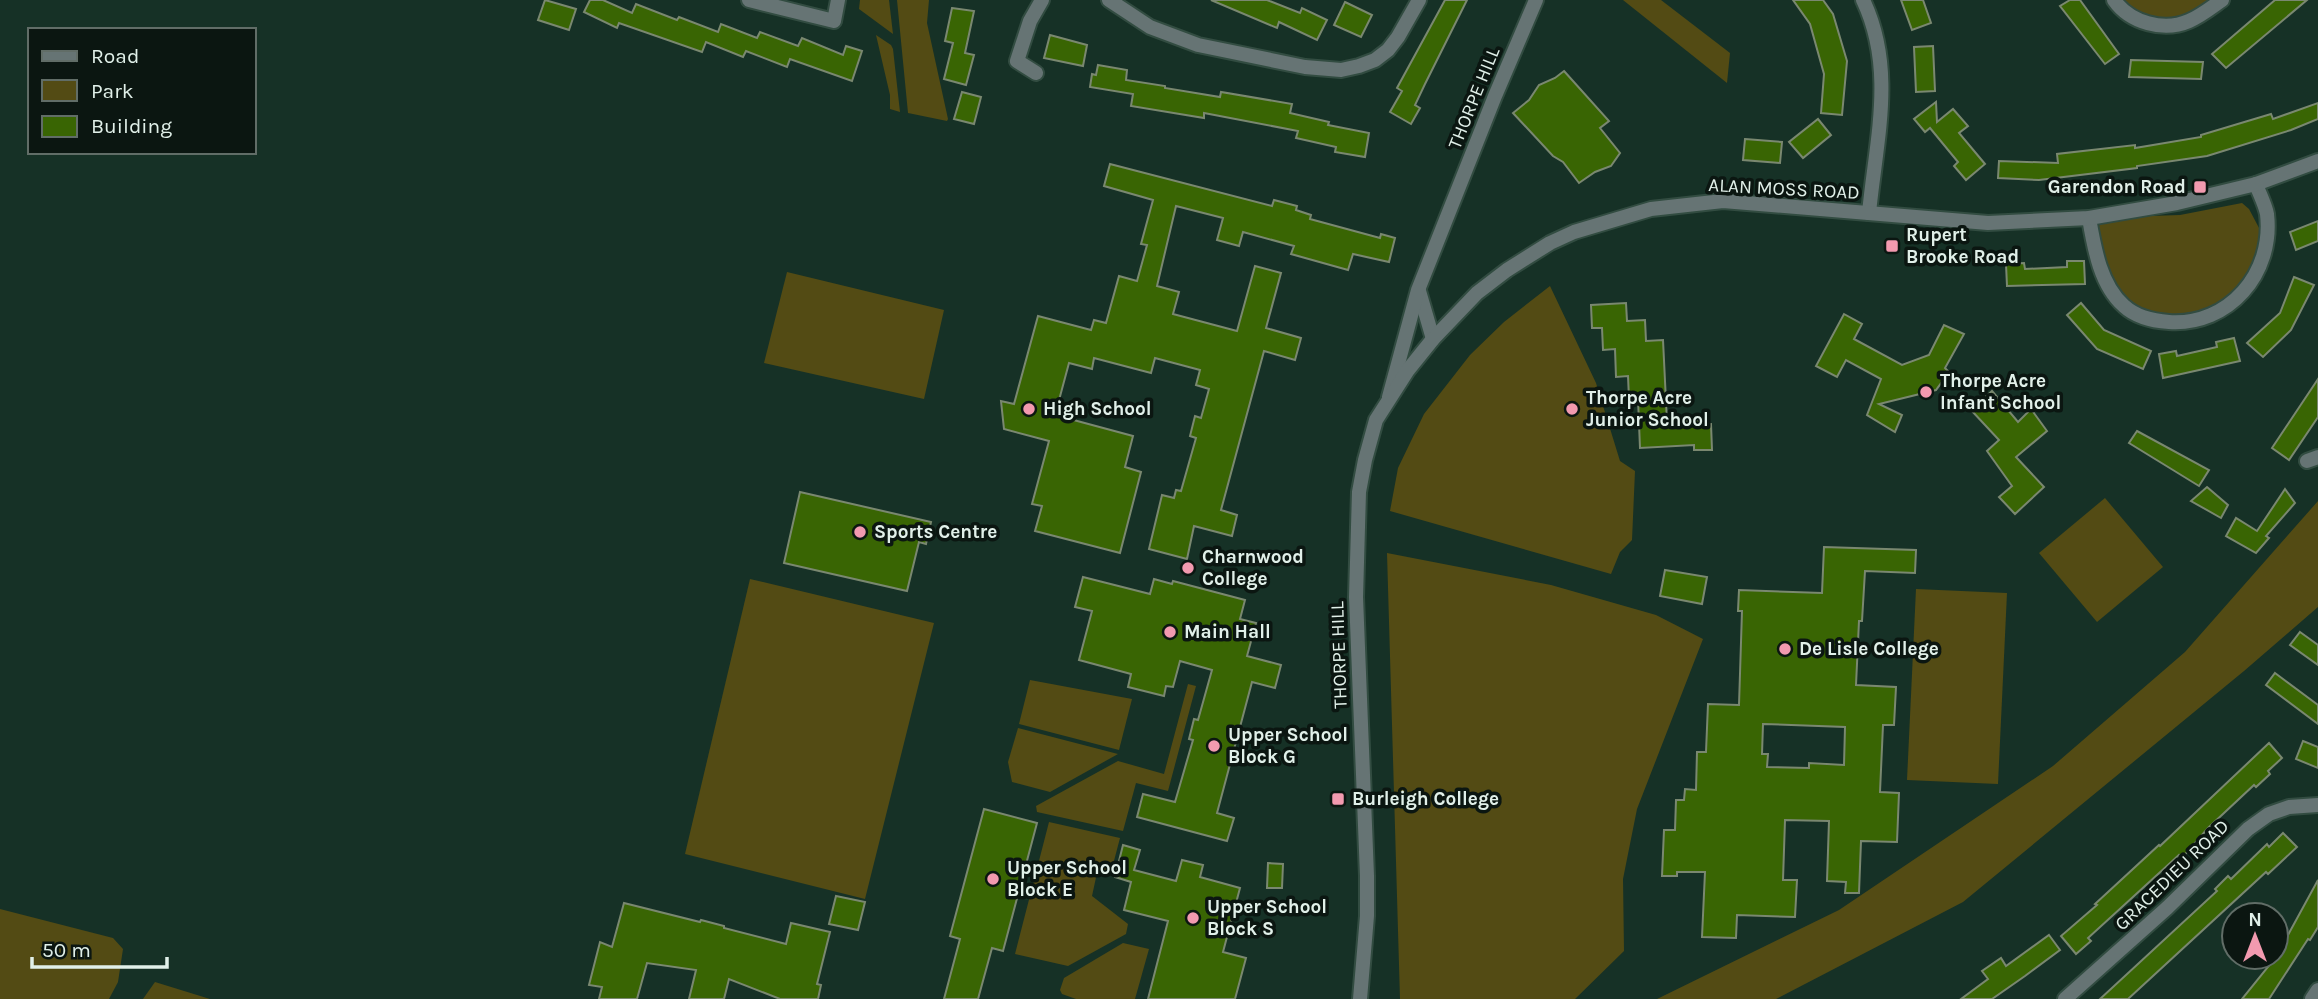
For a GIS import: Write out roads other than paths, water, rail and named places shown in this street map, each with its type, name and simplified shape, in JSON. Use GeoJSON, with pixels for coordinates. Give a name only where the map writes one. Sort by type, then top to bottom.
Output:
{"type":"FeatureCollection","features":[{"type":"Feature","properties":{"kind":"street"},"geometry":{"type":"LineString","coordinates":[[749,0],[834,21],[838,0]]}},
{"type":"Feature","properties":{"kind":"street"},"geometry":{"type":"LineString","coordinates":[[1035,73],[1017,61],[1030,21],[1042,0]]}},
{"type":"Feature","properties":{"kind":"street"},"geometry":{"type":"LineString","coordinates":[[1110,0],[1150,27],[1198,45],[1305,67],[1341,70],[1375,60],[1388,50],[1419,0]]}},
{"type":"Feature","properties":{"kind":"street","name":"THORPE HILL"},"geometry":{"type":"LineString","coordinates":[[1388,399],[1418,290],[1536,0]]}},
{"type":"Feature","properties":{"kind":"street"},"geometry":{"type":"LineString","coordinates":[[1863,0],[1873,24],[1883,83],[1869,213]]}},
{"type":"Feature","properties":{"kind":"street"},"geometry":{"type":"LineString","coordinates":[[2115,0],[2132,17],[2151,24],[2170,26],[2189,21],[2222,0]]}},
{"type":"Feature","properties":{"kind":"street","name":"ALAN MOSS ROAD"},"geometry":{"type":"LineString","coordinates":[[1433,339],[1477,293],[1507,270],[1562,237],[1651,209],[1723,201],[1988,223],[2089,218],[2178,203],[2256,184],[2318,161]]}},
{"type":"Feature","properties":{"kind":"street"},"geometry":{"type":"LineString","coordinates":[[2089,218],[2095,253],[2108,283],[2125,306],[2153,321],[2186,323],[2214,316],[2239,297],[2256,275],[2266,242],[2267,213],[2256,184]]}},
{"type":"Feature","properties":{"kind":"street"},"geometry":{"type":"LineString","coordinates":[[1418,290],[1433,339]]}},
{"type":"Feature","properties":{"kind":"street","name":"THORPE HILL"},"geometry":{"type":"LineString","coordinates":[[1360,999],[1367,916],[1367,876],[1356,597],[1359,492],[1376,420],[1388,399],[1433,339]]}},
{"type":"Feature","properties":{"kind":"street","name":"GRACEDIEU ROAD"},"geometry":{"type":"LineString","coordinates":[[2065,999],[2168,908],[2248,829],[2279,810],[2318,805]]}},
{"type":"Feature","properties":{"kind":"street"},"geometry":{"type":"LineString","coordinates":[[2312,999],[2318,990]]}},
{"type":"Feature","properties":{"kind":"place","name":"Garendon Road"},"geometry":{"type":"Point","coordinates":[2200,187]}},
{"type":"Feature","properties":{"kind":"place","name":"Rupert Brooke Road"},"geometry":{"type":"Point","coordinates":[1892,246]}},
{"type":"Feature","properties":{"kind":"place","name":"Thorpe Acre Infant School"},"geometry":{"type":"Point","coordinates":[1926,392]}},
{"type":"Feature","properties":{"kind":"place","name":"High School"},"geometry":{"type":"Point","coordinates":[1029,409]}},
{"type":"Feature","properties":{"kind":"place","name":"Thorpe Acre Junior School"},"geometry":{"type":"Point","coordinates":[1572,409]}},
{"type":"Feature","properties":{"kind":"place","name":"Sports Centre"},"geometry":{"type":"Point","coordinates":[860,532]}},
{"type":"Feature","properties":{"kind":"place","name":"Charnwood College"},"geometry":{"type":"Point","coordinates":[1188,568]}},
{"type":"Feature","properties":{"kind":"place","name":"Main Hall"},"geometry":{"type":"Point","coordinates":[1170,632]}},
{"type":"Feature","properties":{"kind":"place","name":"De Lisle College"},"geometry":{"type":"Point","coordinates":[1785,649]}},
{"type":"Feature","properties":{"kind":"place","name":"Upper School Block G"},"geometry":{"type":"Point","coordinates":[1214,746]}},
{"type":"Feature","properties":{"kind":"place","name":"Burleigh College"},"geometry":{"type":"Point","coordinates":[1338,799]}},
{"type":"Feature","properties":{"kind":"place","name":"Upper School Block E"},"geometry":{"type":"Point","coordinates":[993,879]}},
{"type":"Feature","properties":{"kind":"place","name":"Upper School Block S"},"geometry":{"type":"Point","coordinates":[1193,918]}}]}
